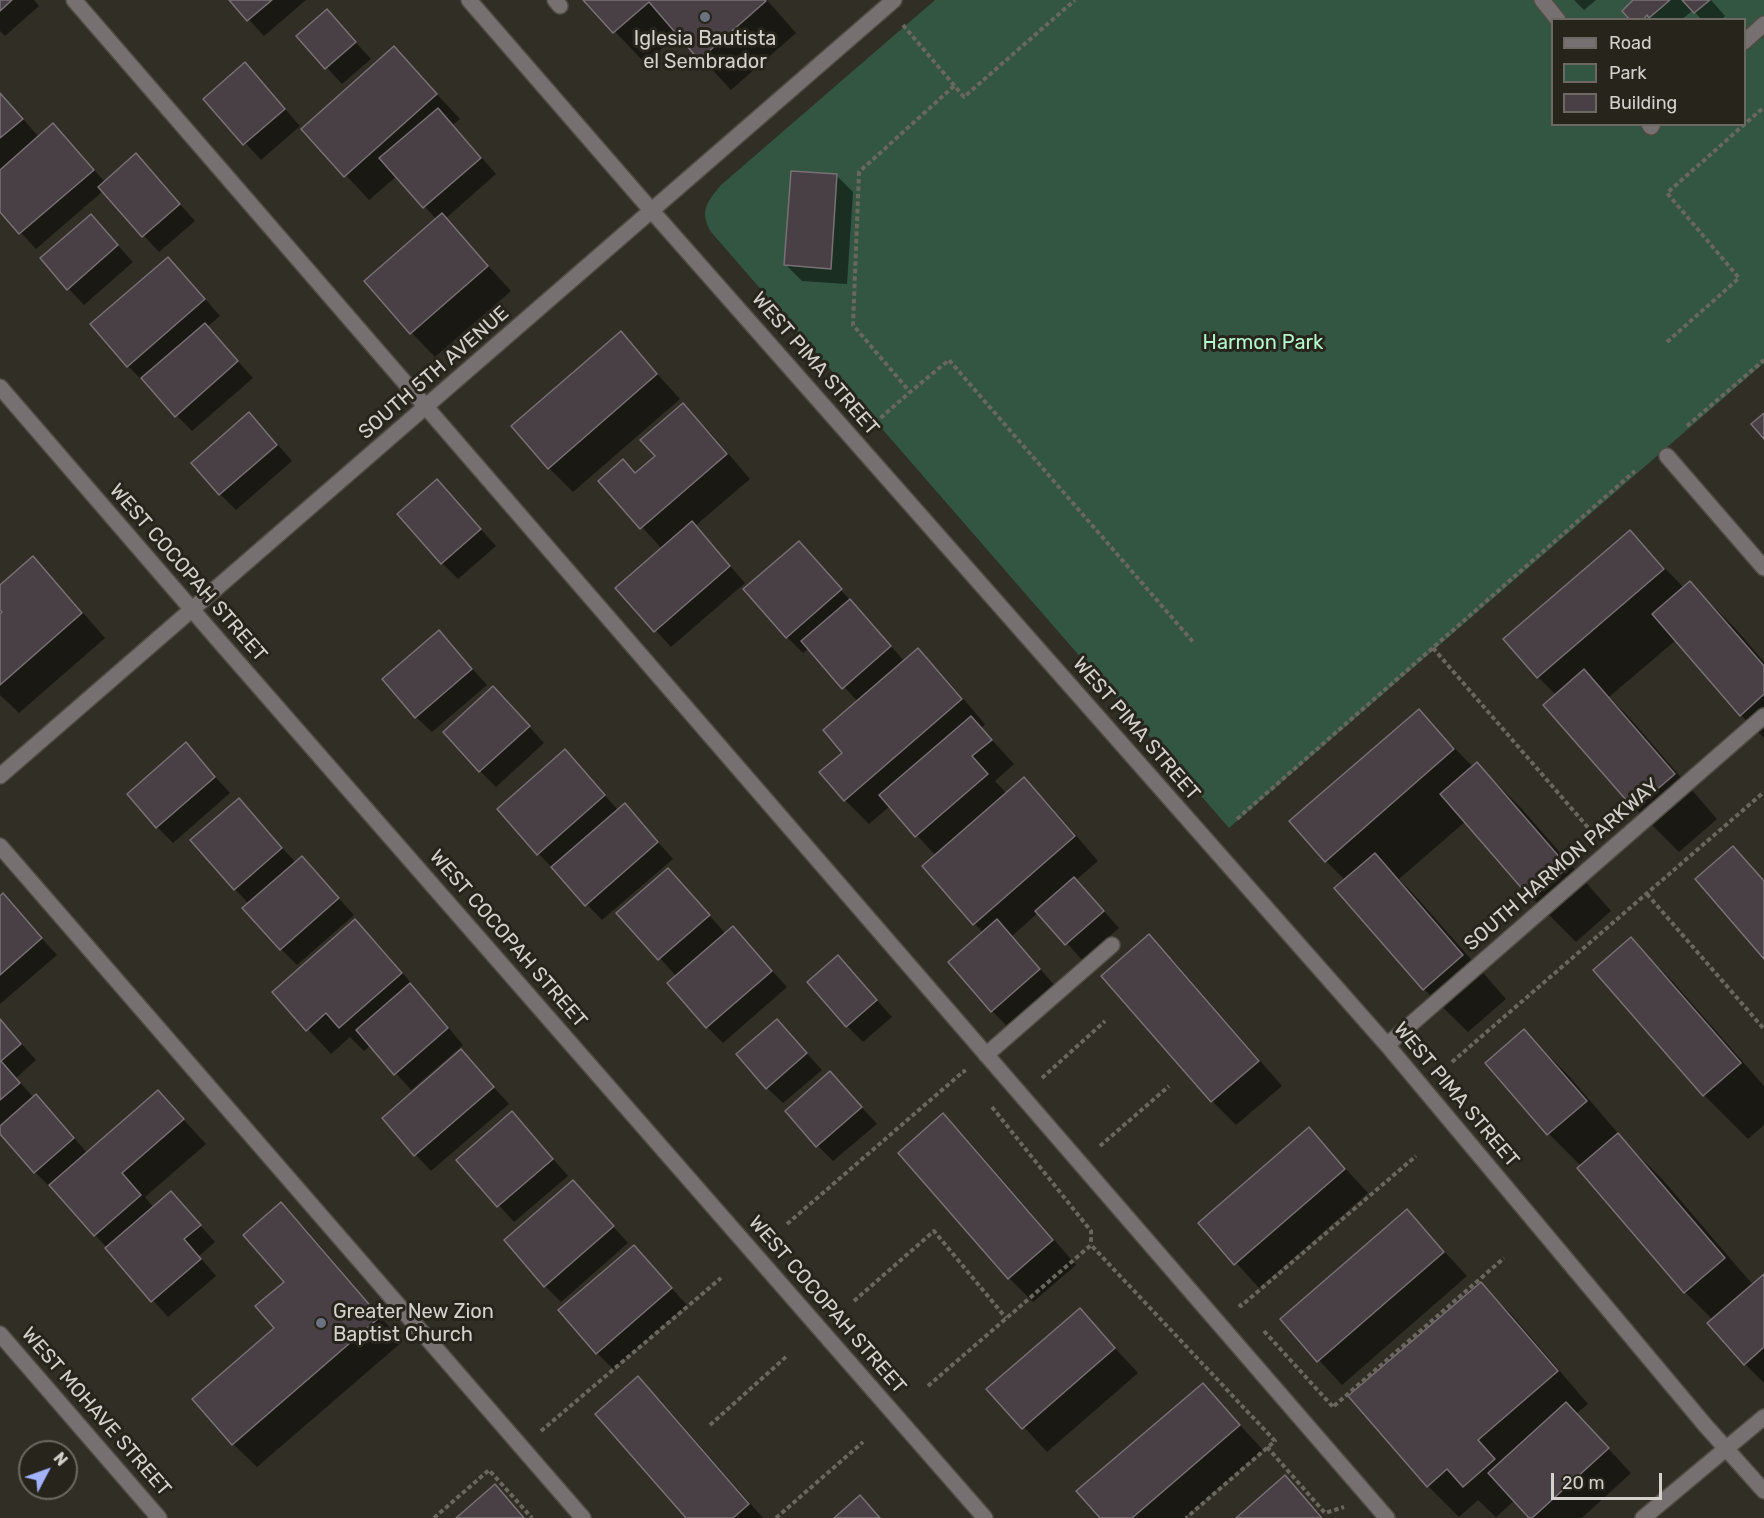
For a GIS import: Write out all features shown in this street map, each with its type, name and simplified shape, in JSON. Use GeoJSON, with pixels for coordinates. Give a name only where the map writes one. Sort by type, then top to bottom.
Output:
{"type":"FeatureCollection","features":[{"type":"Feature","properties":{"kind":"street"},"geometry":{"type":"LineString","coordinates":[[74,0],[1387,1518]]}},
{"type":"Feature","properties":{"kind":"street","name":"WEST PIMA STREET"},"geometry":{"type":"LineString","coordinates":[[469,0],[651,210],[1387,1045],[1764,1491]]}},
{"type":"Feature","properties":{"kind":"street"},"geometry":{"type":"LineString","coordinates":[[1542,0],[1556,18]]}},
{"type":"Feature","properties":{"kind":"street","name":"SOUTH 5TH AVENUE"},"geometry":{"type":"LineString","coordinates":[[0,777],[891,3]]}},
{"type":"Feature","properties":{"kind":"street"},"geometry":{"type":"LineString","coordinates":[[1746,40],[1764,24]]}},
{"type":"Feature","properties":{"kind":"street","name":"WEST COCOPAH STREET"},"geometry":{"type":"LineString","coordinates":[[0,387],[985,1518]]}},
{"type":"Feature","properties":{"kind":"street"},"geometry":{"type":"LineString","coordinates":[[1668,456],[1764,568]]}},
{"type":"Feature","properties":{"kind":"street","name":"SOUTH HARMON PARKWAY"},"geometry":{"type":"LineString","coordinates":[[1387,1045],[1764,716]]}},
{"type":"Feature","properties":{"kind":"street"},"geometry":{"type":"LineString","coordinates":[[0,846],[583,1518]]}},
{"type":"Feature","properties":{"kind":"street"},"geometry":{"type":"LineString","coordinates":[[986,1055],[1112,945]]}},
{"type":"Feature","properties":{"kind":"street","name":"WEST MOHAVE STREET"},"geometry":{"type":"LineString","coordinates":[[0,1334],[159,1518]]}},
{"type":"Feature","properties":{"kind":"street"},"geometry":{"type":"LineString","coordinates":[[1643,1518],[1764,1417]]}},
{"type":"Feature","properties":{"kind":"path"},"geometry":{"type":"LineString","coordinates":[[891,3],[964,97],[1075,0]]}},
{"type":"Feature","properties":{"kind":"path"},"geometry":{"type":"LineString","coordinates":[[910,392],[853,325],[859,172],[954,86]]}},
{"type":"Feature","properties":{"kind":"path"},"geometry":{"type":"LineString","coordinates":[[1746,123],[1764,107]]}},
{"type":"Feature","properties":{"kind":"path"},"geometry":{"type":"LineString","coordinates":[[1667,342],[1739,278],[1667,194],[1743,126]]}},
{"type":"Feature","properties":{"kind":"path"},"geometry":{"type":"LineString","coordinates":[[854,440],[949,360],[1194,643]]}},
{"type":"Feature","properties":{"kind":"path"},"geometry":{"type":"LineString","coordinates":[[1687,426],[1764,360]]}},
{"type":"Feature","properties":{"kind":"path"},"geometry":{"type":"LineString","coordinates":[[1237,819],[1635,471]]}},
{"type":"Feature","properties":{"kind":"path"},"geometry":{"type":"LineString","coordinates":[[1432,648],[1597,838]]}},
{"type":"Feature","properties":{"kind":"path"},"geometry":{"type":"LineString","coordinates":[[1452,1062],[1764,792]]}},
{"type":"Feature","properties":{"kind":"path"},"geometry":{"type":"LineString","coordinates":[[1647,894],[1764,1029]]}},
{"type":"Feature","properties":{"kind":"path"},"geometry":{"type":"LineString","coordinates":[[1040,1080],[1105,1021]]}},
{"type":"Feature","properties":{"kind":"path"},"geometry":{"type":"LineString","coordinates":[[787,1224],[964,1071],[971,1080]]}},
{"type":"Feature","properties":{"kind":"path"},"geometry":{"type":"LineString","coordinates":[[1097,1149],[1169,1086]]}},
{"type":"Feature","properties":{"kind":"path"},"geometry":{"type":"LineString","coordinates":[[992,1106],[1091,1231],[1091,1245],[1275,1441],[1186,1518]]}},
{"type":"Feature","properties":{"kind":"path"},"geometry":{"type":"LineString","coordinates":[[1241,1306],[1416,1155]]}},
{"type":"Feature","properties":{"kind":"path"},"geometry":{"type":"LineString","coordinates":[[854,1301],[934,1231],[1006,1318]]}},
{"type":"Feature","properties":{"kind":"path"},"geometry":{"type":"LineString","coordinates":[[928,1386],[1091,1245]]}},
{"type":"Feature","properties":{"kind":"path"},"geometry":{"type":"LineString","coordinates":[[1326,1413],[1504,1258]]}},
{"type":"Feature","properties":{"kind":"path"},"geometry":{"type":"LineString","coordinates":[[537,1434],[721,1278]]}},
{"type":"Feature","properties":{"kind":"path"},"geometry":{"type":"LineString","coordinates":[[1233,1297],[1248,1314]]}},
{"type":"Feature","properties":{"kind":"path"},"geometry":{"type":"LineString","coordinates":[[1256,1322],[1334,1406]]}},
{"type":"Feature","properties":{"kind":"path"},"geometry":{"type":"LineString","coordinates":[[710,1425],[788,1355]]}},
{"type":"Feature","properties":{"kind":"path"},"geometry":{"type":"LineString","coordinates":[[776,1518],[863,1442]]}},
{"type":"Feature","properties":{"kind":"path"},"geometry":{"type":"LineString","coordinates":[[1268,1447],[1325,1513],[1347,1506],[1352,1512]]}},
{"type":"Feature","properties":{"kind":"path"},"geometry":{"type":"LineString","coordinates":[[434,1518],[489,1470],[532,1518]]}},
{"type":"Feature","properties":{"kind":"green space","name":"Harmon Park"},"geometry":{"type":"Polygon","coordinates":[[[935,0],[1764,0],[1764,363],[1229,828],[711,232],[707,225],[705,212],[721,185],[935,0]]]}},
{"type":"Feature","properties":{"kind":"building"},"geometry":{"type":"Polygon","coordinates":[[[0,0],[12,0],[0,11],[0,0]]]}},
{"type":"Feature","properties":{"kind":"building"},"geometry":{"type":"Polygon","coordinates":[[[229,0],[272,0],[247,21],[229,0]]]}},
{"type":"Feature","properties":{"kind":"building","name":"Iglesia Bautista el Sembrador"},"geometry":{"type":"Polygon","coordinates":[[[583,0],[766,1],[699,60],[649,2],[613,33],[583,0]]]}},
{"type":"Feature","properties":{"kind":"building"},"geometry":{"type":"Polygon","coordinates":[[[1633,0],[1670,0],[1649,18],[1647,15],[1645,18],[1628,18],[1622,11],[1633,0]]]}},
{"type":"Feature","properties":{"kind":"building"},"geometry":{"type":"Polygon","coordinates":[[[1682,0],[1710,0],[1694,13],[1682,0]]]}},
{"type":"Feature","properties":{"kind":"building"},"geometry":{"type":"Polygon","coordinates":[[[327,9],[356,42],[325,69],[296,36],[327,9]]]}},
{"type":"Feature","properties":{"kind":"building"},"geometry":{"type":"Polygon","coordinates":[[[394,46],[437,94],[344,177],[301,129],[394,46]]]}},
{"type":"Feature","properties":{"kind":"building"},"geometry":{"type":"Polygon","coordinates":[[[245,62],[285,109],[243,145],[203,99],[245,62]]]}},
{"type":"Feature","properties":{"kind":"building"},"geometry":{"type":"Polygon","coordinates":[[[0,93],[23,119],[0,138],[0,93]]]}},
{"type":"Feature","properties":{"kind":"building"},"geometry":{"type":"Polygon","coordinates":[[[438,108],[481,158],[423,208],[379,158],[438,108]]]}},
{"type":"Feature","properties":{"kind":"building"},"geometry":{"type":"Polygon","coordinates":[[[53,123],[94,170],[19,234],[0,212],[0,170],[53,123]]]}},
{"type":"Feature","properties":{"kind":"building"},"geometry":{"type":"Polygon","coordinates":[[[136,153],[180,204],[142,237],[98,187],[136,153]]]}},
{"type":"Feature","properties":{"kind":"building"},"geometry":{"type":"Polygon","coordinates":[[[791,171],[837,174],[831,269],[784,265],[791,171]]]}},
{"type":"Feature","properties":{"kind":"building"},"geometry":{"type":"Polygon","coordinates":[[[442,213],[488,266],[410,334],[364,281],[442,213]]]}},
{"type":"Feature","properties":{"kind":"building"},"geometry":{"type":"Polygon","coordinates":[[[91,214],[118,245],[67,290],[40,258],[91,214]]]}},
{"type":"Feature","properties":{"kind":"building"},"geometry":{"type":"Polygon","coordinates":[[[168,257],[205,299],[127,367],[90,324],[168,257]]]}},
{"type":"Feature","properties":{"kind":"building"},"geometry":{"type":"Polygon","coordinates":[[[205,323],[238,361],[175,417],[141,378],[205,323]]]}},
{"type":"Feature","properties":{"kind":"building"},"geometry":{"type":"Polygon","coordinates":[[[621,331],[657,374],[548,469],[511,426],[621,331]]]}},
{"type":"Feature","properties":{"kind":"building"},"geometry":{"type":"Polygon","coordinates":[[[683,403],[727,454],[640,529],[598,481],[623,459],[635,473],[655,456],[640,440],[683,403]]]}},
{"type":"Feature","properties":{"kind":"building"},"geometry":{"type":"Polygon","coordinates":[[[249,412],[277,445],[219,495],[191,463],[249,412]]]}},
{"type":"Feature","properties":{"kind":"building"},"geometry":{"type":"Polygon","coordinates":[[[1764,413],[1764,439],[1751,424],[1764,413]]]}},
{"type":"Feature","properties":{"kind":"building"},"geometry":{"type":"Polygon","coordinates":[[[437,479],[481,529],[441,564],[397,514],[437,479]]]}},
{"type":"Feature","properties":{"kind":"building"},"geometry":{"type":"Polygon","coordinates":[[[692,521],[730,566],[654,632],[615,588],[692,521]]]}},
{"type":"Feature","properties":{"kind":"building"},"geometry":{"type":"Polygon","coordinates":[[[1630,530],[1664,569],[1537,678],[1503,639],[1630,530]]]}},
{"type":"Feature","properties":{"kind":"building"},"geometry":{"type":"Polygon","coordinates":[[[799,541],[842,589],[786,638],[743,589],[799,541]]]}},
{"type":"Feature","properties":{"kind":"building"},"geometry":{"type":"Polygon","coordinates":[[[33,556],[82,613],[0,685],[0,614],[2,612],[0,610],[0,585],[33,556]]]}},
{"type":"Feature","properties":{"kind":"building"},"geometry":{"type":"Polygon","coordinates":[[[1690,581],[1764,666],[1764,694],[1740,716],[1652,614],[1690,581]]]}},
{"type":"Feature","properties":{"kind":"building"},"geometry":{"type":"Polygon","coordinates":[[[850,599],[891,646],[842,689],[801,641],[850,599]]]}},
{"type":"Feature","properties":{"kind":"building"},"geometry":{"type":"Polygon","coordinates":[[[439,630],[472,669],[415,718],[382,679],[439,630]]]}},
{"type":"Feature","properties":{"kind":"building"},"geometry":{"type":"Polygon","coordinates":[[[918,648],[962,699],[844,801],[819,772],[842,753],[823,730],[918,648]]]}},
{"type":"Feature","properties":{"kind":"building"},"geometry":{"type":"Polygon","coordinates":[[[1584,669],[1675,774],[1634,809],[1543,705],[1584,669]]]}},
{"type":"Feature","properties":{"kind":"building"},"geometry":{"type":"Polygon","coordinates":[[[493,686],[530,726],[479,772],[443,732],[493,686]]]}},
{"type":"Feature","properties":{"kind":"building"},"geometry":{"type":"Polygon","coordinates":[[[1419,709],[1454,749],[1325,862],[1289,821],[1419,709]]]}},
{"type":"Feature","properties":{"kind":"building"},"geometry":{"type":"Polygon","coordinates":[[[971,716],[992,740],[972,756],[988,774],[915,837],[879,795],[971,716]]]}},
{"type":"Feature","properties":{"kind":"building"},"geometry":{"type":"Polygon","coordinates":[[[186,742],[215,777],[156,828],[127,794],[186,742]]]}},
{"type":"Feature","properties":{"kind":"building"},"geometry":{"type":"Polygon","coordinates":[[[565,749],[605,795],[537,855],[497,809],[565,749]]]}},
{"type":"Feature","properties":{"kind":"building"},"geometry":{"type":"Polygon","coordinates":[[[1477,762],[1568,867],[1531,899],[1440,794],[1477,762]]]}},
{"type":"Feature","properties":{"kind":"building"},"geometry":{"type":"Polygon","coordinates":[[[1024,777],[1075,836],[973,925],[922,866],[1024,777]]]}},
{"type":"Feature","properties":{"kind":"building"},"geometry":{"type":"Polygon","coordinates":[[[239,798],[282,848],[234,890],[190,840],[239,798]]]}},
{"type":"Feature","properties":{"kind":"building"},"geometry":{"type":"Polygon","coordinates":[[[625,803],[658,842],[585,906],[551,867],[625,803]]]}},
{"type":"Feature","properties":{"kind":"building"},"geometry":{"type":"Polygon","coordinates":[[[1733,846],[1764,881],[1764,959],[1695,879],[1733,846]]]}},
{"type":"Feature","properties":{"kind":"building"},"geometry":{"type":"Polygon","coordinates":[[[1375,853],[1463,955],[1423,990],[1334,888],[1375,853]]]}},
{"type":"Feature","properties":{"kind":"building"},"geometry":{"type":"Polygon","coordinates":[[[302,856],[339,898],[280,950],[242,908],[302,856]]]}},
{"type":"Feature","properties":{"kind":"building"},"geometry":{"type":"Polygon","coordinates":[[[668,868],[710,915],[658,960],[616,913],[668,868]]]}},
{"type":"Feature","properties":{"kind":"building"},"geometry":{"type":"Polygon","coordinates":[[[1074,877],[1104,911],[1065,945],[1035,911],[1074,877]]]}},
{"type":"Feature","properties":{"kind":"building"},"geometry":{"type":"Polygon","coordinates":[[[3,893],[42,938],[0,975],[0,896],[3,893]]]}},
{"type":"Feature","properties":{"kind":"building"},"geometry":{"type":"Polygon","coordinates":[[[355,919],[402,973],[339,1028],[326,1013],[306,1031],[272,992],[355,919]]]}},
{"type":"Feature","properties":{"kind":"building"},"geometry":{"type":"Polygon","coordinates":[[[997,919],[1040,969],[991,1012],[948,962],[997,919]]]}},
{"type":"Feature","properties":{"kind":"building"},"geometry":{"type":"Polygon","coordinates":[[[733,926],[772,971],[706,1028],[667,983],[733,926]]]}},
{"type":"Feature","properties":{"kind":"building"},"geometry":{"type":"Polygon","coordinates":[[[1149,934],[1259,1061],[1211,1102],[1101,976],[1149,934]]]}},
{"type":"Feature","properties":{"kind":"building"},"geometry":{"type":"Polygon","coordinates":[[[1631,937],[1741,1063],[1703,1096],[1593,970],[1631,937]]]}},
{"type":"Feature","properties":{"kind":"building"},"geometry":{"type":"Polygon","coordinates":[[[838,955],[877,1000],[846,1027],[807,982],[838,955]]]}},
{"type":"Feature","properties":{"kind":"building"},"geometry":{"type":"Polygon","coordinates":[[[410,983],[448,1028],[394,1075],[356,1030],[410,983]]]}},
{"type":"Feature","properties":{"kind":"building"},"geometry":{"type":"Polygon","coordinates":[[[0,1019],[21,1044],[1,1061],[20,1083],[0,1100],[0,1019]]]}},
{"type":"Feature","properties":{"kind":"building"},"geometry":{"type":"Polygon","coordinates":[[[777,1019],[807,1053],[766,1089],[736,1054],[777,1019]]]}},
{"type":"Feature","properties":{"kind":"building"},"geometry":{"type":"Polygon","coordinates":[[[1524,1029],[1587,1101],[1547,1135],[1485,1063],[1524,1029]]]}},
{"type":"Feature","properties":{"kind":"building"},"geometry":{"type":"Polygon","coordinates":[[[461,1049],[494,1087],[414,1156],[382,1118],[461,1049]]]}},
{"type":"Feature","properties":{"kind":"building"},"geometry":{"type":"Polygon","coordinates":[[[830,1071],[862,1107],[816,1147],[785,1111],[830,1071]]]}},
{"type":"Feature","properties":{"kind":"building"},"geometry":{"type":"Polygon","coordinates":[[[158,1090],[184,1119],[122,1173],[141,1195],[94,1236],[49,1185],[158,1090]]]}},
{"type":"Feature","properties":{"kind":"building"},"geometry":{"type":"Polygon","coordinates":[[[36,1094],[74,1138],[34,1173],[0,1134],[0,1126],[36,1094]]]}},
{"type":"Feature","properties":{"kind":"building"},"geometry":{"type":"Polygon","coordinates":[[[512,1111],[553,1159],[497,1207],[456,1160],[512,1111]]]}},
{"type":"Feature","properties":{"kind":"building"},"geometry":{"type":"Polygon","coordinates":[[[943,1113],[1053,1240],[1008,1279],[898,1153],[943,1113]]]}},
{"type":"Feature","properties":{"kind":"building"},"geometry":{"type":"Polygon","coordinates":[[[1309,1127],[1345,1169],[1234,1265],[1198,1223],[1309,1127]]]}},
{"type":"Feature","properties":{"kind":"building"},"geometry":{"type":"Polygon","coordinates":[[[1618,1133],[1725,1258],[1684,1293],[1577,1168],[1618,1133]]]}},
{"type":"Feature","properties":{"kind":"building"},"geometry":{"type":"Polygon","coordinates":[[[573,1180],[614,1226],[544,1287],[504,1240],[573,1180]]]}},
{"type":"Feature","properties":{"kind":"building"},"geometry":{"type":"Polygon","coordinates":[[[171,1191],[201,1225],[184,1239],[201,1259],[151,1302],[105,1248],[171,1191]]]}},
{"type":"Feature","properties":{"kind":"building","name":"Greater New Zion Baptist Church"},"geometry":{"type":"Polygon","coordinates":[[[281,1202],[380,1317],[232,1445],[192,1399],[274,1328],[255,1306],[284,1282],[243,1235],[281,1202]]]}},
{"type":"Feature","properties":{"kind":"building"},"geometry":{"type":"Polygon","coordinates":[[[1407,1209],[1444,1252],[1317,1362],[1280,1319],[1407,1209]]]}},
{"type":"Feature","properties":{"kind":"building"},"geometry":{"type":"Polygon","coordinates":[[[634,1245],[672,1288],[596,1354],[558,1310],[634,1245]]]}},
{"type":"Feature","properties":{"kind":"building"},"geometry":{"type":"Polygon","coordinates":[[[1764,1274],[1764,1347],[1744,1365],[1707,1323],[1764,1274]]]}},
{"type":"Feature","properties":{"kind":"building"},"geometry":{"type":"Polygon","coordinates":[[[1481,1282],[1558,1371],[1478,1440],[1495,1459],[1463,1487],[1447,1469],[1427,1487],[1348,1396],[1481,1282]]]}},
{"type":"Feature","properties":{"kind":"building"},"geometry":{"type":"Polygon","coordinates":[[[1080,1308],[1115,1348],[1022,1429],[986,1389],[1080,1308]]]}},
{"type":"Feature","properties":{"kind":"building"},"geometry":{"type":"Polygon","coordinates":[[[638,1376],[749,1504],[733,1518],[686,1518],[595,1414],[638,1376]]]}},
{"type":"Feature","properties":{"kind":"building"},"geometry":{"type":"Polygon","coordinates":[[[1203,1383],[1240,1425],[1132,1518],[1100,1518],[1076,1491],[1203,1383]]]}},
{"type":"Feature","properties":{"kind":"building"},"geometry":{"type":"Polygon","coordinates":[[[1566,1402],[1609,1448],[1532,1518],[1529,1518],[1488,1473],[1566,1402]]]}},
{"type":"Feature","properties":{"kind":"building"},"geometry":{"type":"Polygon","coordinates":[[[1285,1475],[1322,1518],[1236,1518],[1285,1475]]]}},
{"type":"Feature","properties":{"kind":"building"},"geometry":{"type":"Polygon","coordinates":[[[495,1484],[524,1518],[456,1518],[495,1484]]]}},
{"type":"Feature","properties":{"kind":"building"},"geometry":{"type":"Polygon","coordinates":[[[860,1495],[880,1518],[834,1518],[860,1495]]]}},
{"type":"Feature","properties":{"kind":"place","name":"Iglesia Bautista el Sembrador"},"geometry":{"type":"Point","coordinates":[705,17]}},
{"type":"Feature","properties":{"kind":"place","name":"Greater New Zion Baptist Church"},"geometry":{"type":"Point","coordinates":[321,1323]}}]}
